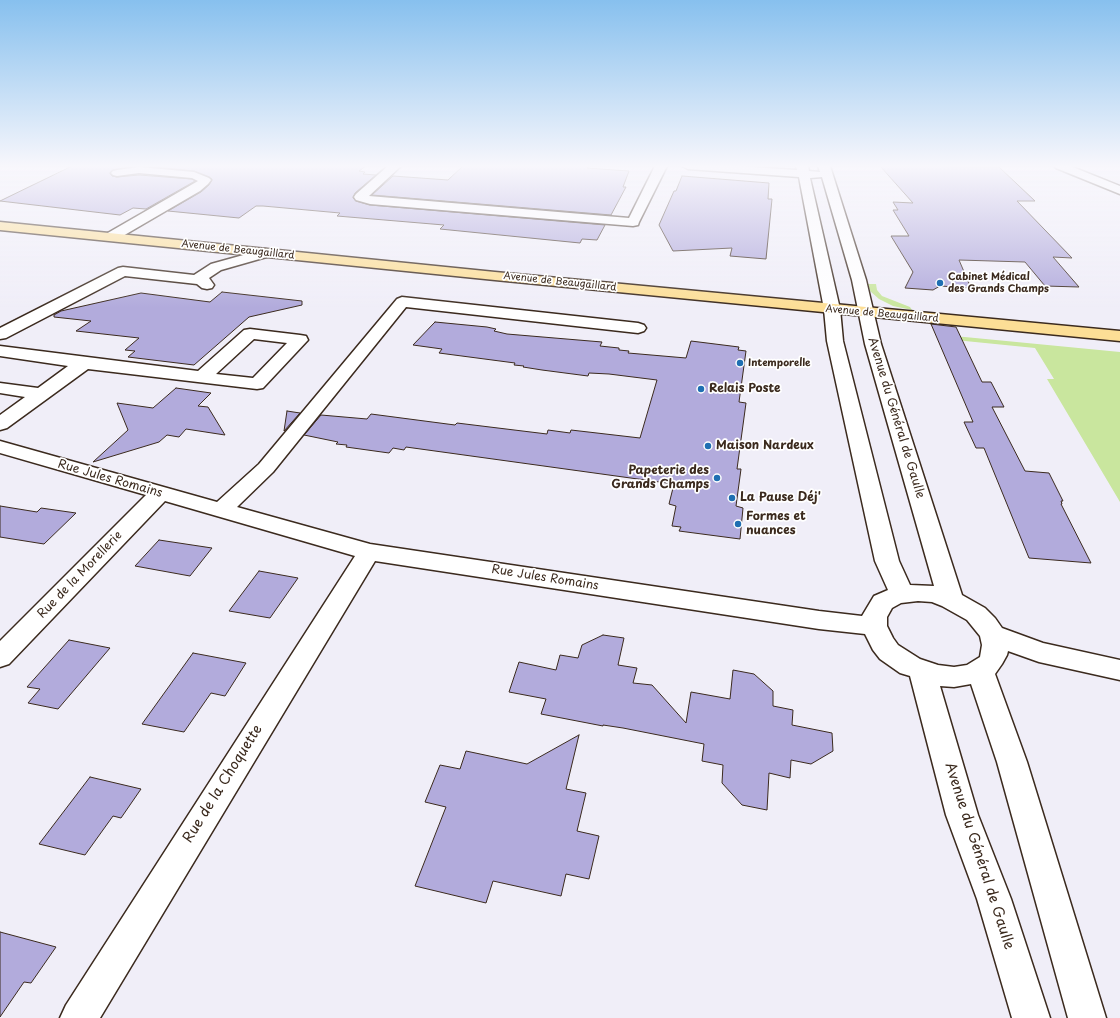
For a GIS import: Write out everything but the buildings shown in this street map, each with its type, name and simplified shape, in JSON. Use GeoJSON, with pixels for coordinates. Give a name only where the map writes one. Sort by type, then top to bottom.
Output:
{"type":"FeatureCollection","features":[{"type":"Feature","properties":{"kind":"main road","name":"Avenue de Beaugaillard"},"geometry":{"type":"LineString","coordinates":[[0,226],[832,309],[1120,336]]}},
{"type":"Feature","properties":{"kind":"street"},"geometry":{"type":"LineString","coordinates":[[111,237],[152,214]]}},
{"type":"Feature","properties":{"kind":"street"},"geometry":{"type":"LineString","coordinates":[[532,214],[634,222],[638,214]]}},
{"type":"Feature","properties":{"kind":"street"},"geometry":{"type":"LineString","coordinates":[[813,214],[832,309],[835,341],[887,562],[902,594]]}},
{"type":"Feature","properties":{"kind":"street","name":"Avenue du Général de Gaulle"},"geometry":{"type":"LineString","coordinates":[[839,214],[859,280],[873,344],[951,600]]}},
{"type":"Feature","properties":{"kind":"street"},"geometry":{"type":"LineString","coordinates":[[0,334],[124,272],[201,283],[216,267],[265,253]]}},
{"type":"Feature","properties":{"kind":"street"},"geometry":{"type":"LineString","coordinates":[[221,510],[266,468],[402,302],[638,328]]}},
{"type":"Feature","properties":{"kind":"street"},"geometry":{"type":"LineString","coordinates":[[0,351],[84,362],[257,384],[300,340],[250,334],[202,377]]}},
{"type":"Feature","properties":{"kind":"street"},"geometry":{"type":"LineString","coordinates":[[0,424],[84,362]]}},
{"type":"Feature","properties":{"kind":"street"},"geometry":{"type":"LineString","coordinates":[[0,388],[41,394]]}},
{"type":"Feature","properties":{"kind":"street","name":"Rue Jules Romains"},"geometry":{"type":"LineString","coordinates":[[0,447],[369,552],[819,620],[874,626]]}},
{"type":"Feature","properties":{"kind":"street","name":"Rue de la Morellerie"},"geometry":{"type":"LineString","coordinates":[[0,657],[160,493]]}},
{"type":"Feature","properties":{"kind":"street","name":"Rue de la Choquette"},"geometry":{"type":"LineString","coordinates":[[79,1018],[369,552]]}},
{"type":"Feature","properties":{"kind":"street"},"geometry":{"type":"LineString","coordinates":[[902,594],[929,594],[951,600],[976,614],[986,624],[993,635],[995,645],[994,655],[989,664],[980,671],[968,675],[954,676],[938,675],[922,671],[910,666],[889,652],[882,643],[874,626],[874,617],[883,602],[902,594]]}},
{"type":"Feature","properties":{"kind":"street"},"geometry":{"type":"LineString","coordinates":[[993,635],[1039,652],[1120,670]]}},
{"type":"Feature","properties":{"kind":"street","name":"Avenue du Général de Gaulle"},"geometry":{"type":"LineString","coordinates":[[922,671],[962,815],[994,899],[1031,1018]]}},
{"type":"Feature","properties":{"kind":"street"},"geometry":{"type":"LineString","coordinates":[[980,671],[1012,762],[1087,1018]]}},
{"type":"Feature","properties":{"kind":"green space"},"geometry":{"type":"Polygon","coordinates":[[[868,284],[876,284],[877,290],[882,296],[910,307],[912,310],[893,306],[879,299],[870,291],[868,284]]]}},
{"type":"Feature","properties":{"kind":"green space"},"geometry":{"type":"Polygon","coordinates":[[[944,335],[1120,352],[1120,502],[1047,379],[1054,379],[1035,348],[945,339],[944,335]]]}},
{"type":"Feature","properties":{"kind":"place","name":"Cabinet Médical des Grands Champs"},"geometry":{"type":"Point","coordinates":[940,283]}},
{"type":"Feature","properties":{"kind":"place","name":"Intemporelle"},"geometry":{"type":"Point","coordinates":[740,363]}},
{"type":"Feature","properties":{"kind":"place","name":"Relais Poste"},"geometry":{"type":"Point","coordinates":[701,389]}},
{"type":"Feature","properties":{"kind":"place","name":"Maison Nardeux"},"geometry":{"type":"Point","coordinates":[708,446]}},
{"type":"Feature","properties":{"kind":"place","name":"Papeterie des Grands Champs"},"geometry":{"type":"Point","coordinates":[717,478]}},
{"type":"Feature","properties":{"kind":"place","name":"La Pause Déj'"},"geometry":{"type":"Point","coordinates":[732,498]}},
{"type":"Feature","properties":{"kind":"place","name":"Formes et nuances"},"geometry":{"type":"Point","coordinates":[738,524]}}]}
